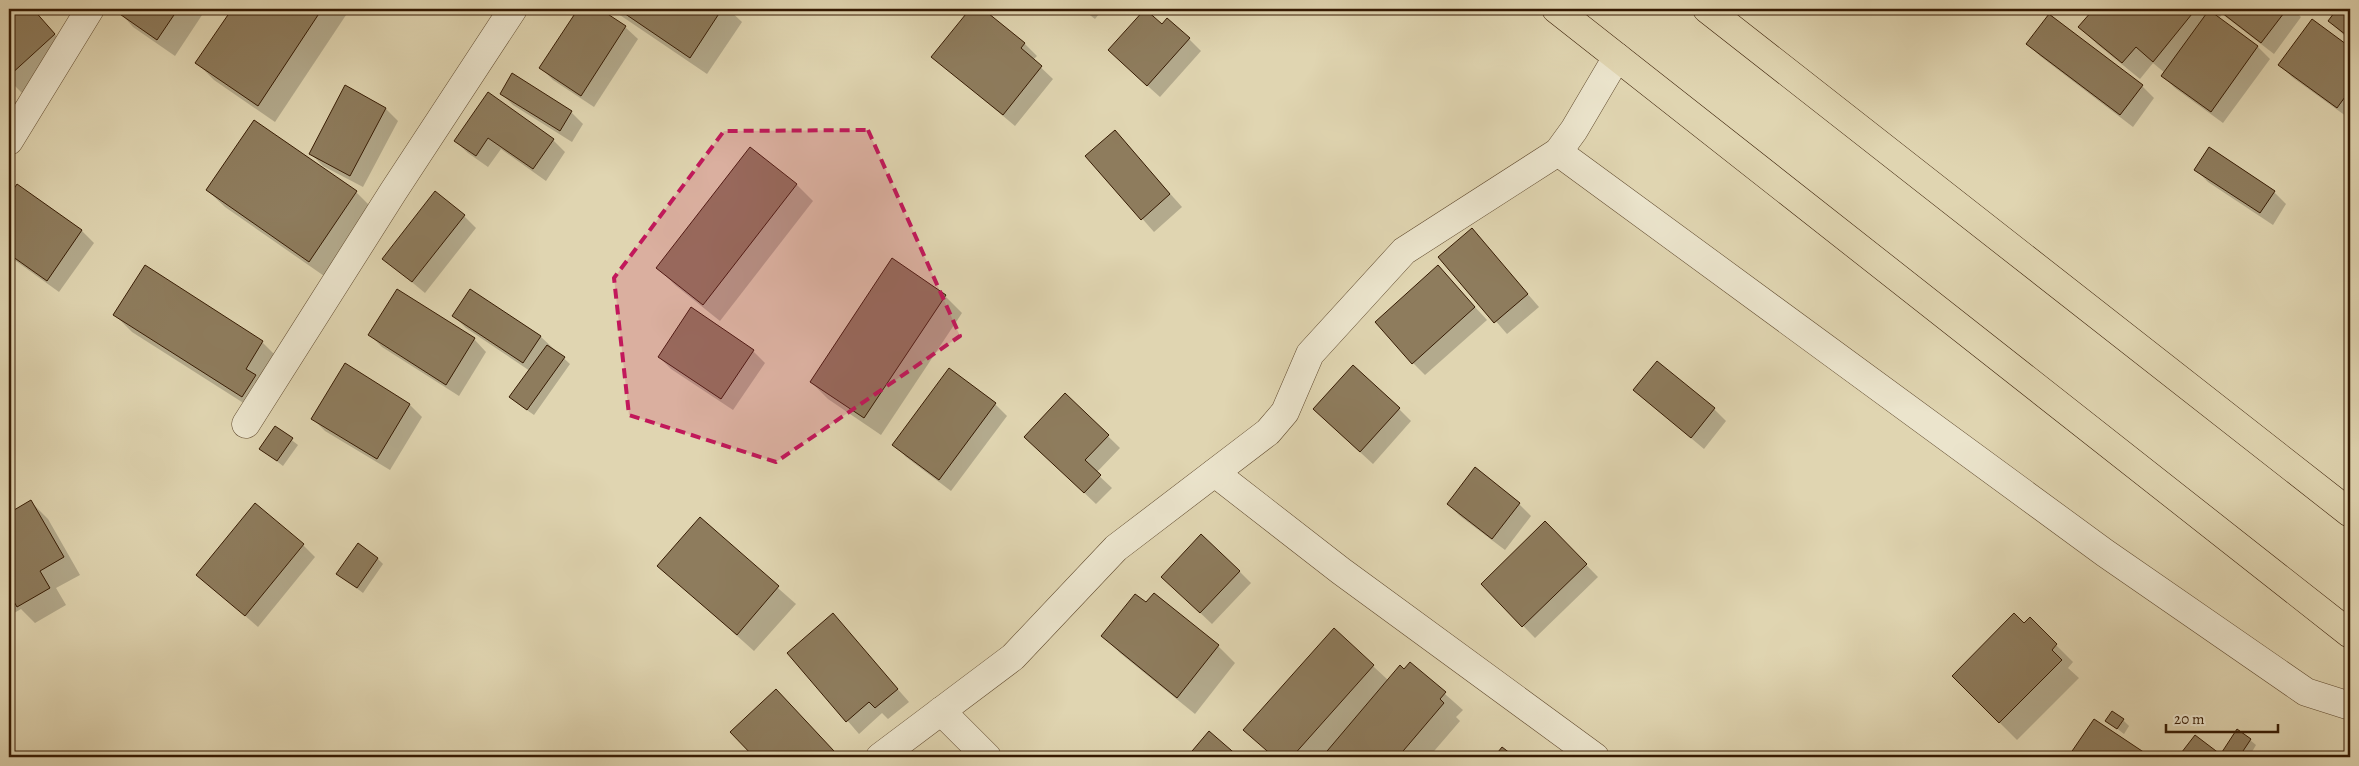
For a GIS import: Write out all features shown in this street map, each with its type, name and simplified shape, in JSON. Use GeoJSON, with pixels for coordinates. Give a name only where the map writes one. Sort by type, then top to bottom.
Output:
{"type":"FeatureCollection","features":[{"type":"Feature","properties":{"kind":"highway"},"geometry":{"type":"LineString","coordinates":[[1556,9],[2350,634]]}},
{"type":"Feature","properties":{"kind":"highway"},"geometry":{"type":"LineString","coordinates":[[1707,9],[2350,513]]}},
{"type":"Feature","properties":{"kind":"street"},"geometry":{"type":"LineString","coordinates":[[9,141],[90,9]]}},
{"type":"Feature","properties":{"kind":"street"},"geometry":{"type":"LineString","coordinates":[[246,424],[512,9]]}},
{"type":"Feature","properties":{"kind":"street"},"geometry":{"type":"LineString","coordinates":[[880,757],[1013,657],[1116,548],[1268,432],[1285,412],[1310,354],[1404,251],[1558,152],[1574,130],[1618,58]]}},
{"type":"Feature","properties":{"kind":"street"},"geometry":{"type":"LineString","coordinates":[[1558,152],[2114,559],[2306,692],[2350,706]]}},
{"type":"Feature","properties":{"kind":"street"},"geometry":{"type":"LineString","coordinates":[[1215,473],[1341,572],[1596,757]]}},
{"type":"Feature","properties":{"kind":"street"},"geometry":{"type":"LineString","coordinates":[[941,711],[987,757]]}},
{"type":"Feature","properties":{"kind":"highlighted area"},"geometry":{"type":"Polygon","coordinates":[[[868,130],[960,336],[776,462],[629,415],[614,278],[724,131],[868,130]]]}},
{"type":"Feature","properties":{"kind":"building"},"geometry":{"type":"Polygon","coordinates":[[[9,9],[33,9],[55,34],[9,76],[9,9]]]}},
{"type":"Feature","properties":{"kind":"building"},"geometry":{"type":"Polygon","coordinates":[[[115,9],[178,9],[157,40],[115,9]]]}},
{"type":"Feature","properties":{"kind":"building"},"geometry":{"type":"Polygon","coordinates":[[[232,9],[322,9],[258,106],[195,63],[232,9]]]}},
{"type":"Feature","properties":{"kind":"building"},"geometry":{"type":"Polygon","coordinates":[[[578,9],[600,9],[626,26],[581,96],[539,68],[578,9]]]}},
{"type":"Feature","properties":{"kind":"building"},"geometry":{"type":"Polygon","coordinates":[[[618,9],[722,9],[690,58],[618,9]]]}},
{"type":"Feature","properties":{"kind":"building"},"geometry":{"type":"Polygon","coordinates":[[[970,9],[983,9],[1025,43],[1021,48],[1042,66],[1003,115],[931,57],[970,9]]]}},
{"type":"Feature","properties":{"kind":"building"},"geometry":{"type":"Polygon","coordinates":[[[1145,9],[1162,24],[1167,18],[1190,38],[1147,86],[1108,50],[1145,9]]]}},
{"type":"Feature","properties":{"kind":"building"},"geometry":{"type":"Polygon","coordinates":[[[2088,9],[2196,9],[2153,62],[2136,47],[2122,63],[2078,27],[2092,11],[2088,9]]]}},
{"type":"Feature","properties":{"kind":"building"},"geometry":{"type":"Polygon","coordinates":[[[2217,9],[2287,9],[2261,43],[2217,9]]]}},
{"type":"Feature","properties":{"kind":"building"},"geometry":{"type":"Polygon","coordinates":[[[2337,9],[2350,9],[2350,38],[2328,21],[2337,9]]]}},
{"type":"Feature","properties":{"kind":"building"},"geometry":{"type":"Polygon","coordinates":[[[2209,10],[2258,46],[2211,112],[2161,76],[2209,10]]]}},
{"type":"Feature","properties":{"kind":"building"},"geometry":{"type":"Polygon","coordinates":[[[2049,14],[2143,85],[2120,115],[2026,44],[2049,14]]]}},
{"type":"Feature","properties":{"kind":"building"},"geometry":{"type":"Polygon","coordinates":[[[2312,19],[2350,47],[2350,90],[2337,108],[2278,65],[2312,19]]]}},
{"type":"Feature","properties":{"kind":"building"},"geometry":{"type":"Polygon","coordinates":[[[512,73],[572,111],[560,131],[500,94],[512,73]]]}},
{"type":"Feature","properties":{"kind":"building"},"geometry":{"type":"Polygon","coordinates":[[[345,85],[386,108],[350,176],[309,154],[345,85]]]}},
{"type":"Feature","properties":{"kind":"building"},"geometry":{"type":"Polygon","coordinates":[[[488,92],[554,139],[533,169],[488,138],[476,156],[454,141],[488,92]]]}},
{"type":"Feature","properties":{"kind":"building"},"geometry":{"type":"Polygon","coordinates":[[[254,120],[357,191],[309,262],[206,190],[254,120]]]}},
{"type":"Feature","properties":{"kind":"building"},"geometry":{"type":"Polygon","coordinates":[[[1115,130],[1170,194],[1141,220],[1085,156],[1115,130]]]}},
{"type":"Feature","properties":{"kind":"building"},"geometry":{"type":"Polygon","coordinates":[[[750,147],[797,184],[703,305],[656,268],[750,147]]]}},
{"type":"Feature","properties":{"kind":"building"},"geometry":{"type":"Polygon","coordinates":[[[2209,147],[2275,191],[2260,213],[2194,170],[2209,147]]]}},
{"type":"Feature","properties":{"kind":"building"},"geometry":{"type":"Polygon","coordinates":[[[17,184],[82,230],[47,281],[9,254],[9,196],[17,184]]]}},
{"type":"Feature","properties":{"kind":"building"},"geometry":{"type":"Polygon","coordinates":[[[435,191],[465,215],[412,282],[382,259],[435,191]]]}},
{"type":"Feature","properties":{"kind":"building"},"geometry":{"type":"Polygon","coordinates":[[[1472,228],[1528,294],[1494,323],[1438,257],[1472,228]]]}},
{"type":"Feature","properties":{"kind":"building"},"geometry":{"type":"Polygon","coordinates":[[[892,258],[946,295],[864,418],[810,382],[892,258]]]}},
{"type":"Feature","properties":{"kind":"building"},"geometry":{"type":"Polygon","coordinates":[[[145,265],[263,341],[246,369],[256,375],[242,397],[113,315],[145,265]]]}},
{"type":"Feature","properties":{"kind":"building"},"geometry":{"type":"Polygon","coordinates":[[[1438,265],[1475,307],[1412,364],[1375,322],[1438,265]]]}},
{"type":"Feature","properties":{"kind":"building"},"geometry":{"type":"Polygon","coordinates":[[[397,289],[475,338],[446,385],[368,335],[397,289]]]}},
{"type":"Feature","properties":{"kind":"building"},"geometry":{"type":"Polygon","coordinates":[[[470,289],[541,336],[523,363],[452,316],[470,289]]]}},
{"type":"Feature","properties":{"kind":"building"},"geometry":{"type":"Polygon","coordinates":[[[691,307],[754,350],[721,399],[658,357],[691,307]]]}},
{"type":"Feature","properties":{"kind":"building"},"geometry":{"type":"Polygon","coordinates":[[[547,345],[565,357],[527,410],[509,397],[547,345]]]}},
{"type":"Feature","properties":{"kind":"building"},"geometry":{"type":"Polygon","coordinates":[[[1657,361],[1715,408],[1691,438],[1633,390],[1657,361]]]}},
{"type":"Feature","properties":{"kind":"building"},"geometry":{"type":"Polygon","coordinates":[[[345,363],[410,404],[377,459],[311,419],[345,363]]]}},
{"type":"Feature","properties":{"kind":"building"},"geometry":{"type":"Polygon","coordinates":[[[1353,365],[1400,408],[1360,452],[1313,409],[1353,365]]]}},
{"type":"Feature","properties":{"kind":"building"},"geometry":{"type":"Polygon","coordinates":[[[949,368],[996,403],[939,480],[892,445],[949,368]]]}},
{"type":"Feature","properties":{"kind":"building"},"geometry":{"type":"Polygon","coordinates":[[[1065,393],[1109,435],[1085,460],[1101,475],[1084,493],[1024,437],[1065,393]]]}},
{"type":"Feature","properties":{"kind":"building"},"geometry":{"type":"Polygon","coordinates":[[[275,426],[293,438],[277,461],[259,449],[275,426]]]}},
{"type":"Feature","properties":{"kind":"building"},"geometry":{"type":"Polygon","coordinates":[[[1475,467],[1520,503],[1492,539],[1447,504],[1475,467]]]}},
{"type":"Feature","properties":{"kind":"building"},"geometry":{"type":"Polygon","coordinates":[[[31,500],[64,557],[40,571],[50,588],[17,607],[9,593],[9,513],[31,500]]]}},
{"type":"Feature","properties":{"kind":"building"},"geometry":{"type":"Polygon","coordinates":[[[255,503],[304,544],[245,616],[196,575],[255,503]]]}},
{"type":"Feature","properties":{"kind":"building"},"geometry":{"type":"Polygon","coordinates":[[[700,517],[779,586],[737,635],[657,566],[700,517]]]}},
{"type":"Feature","properties":{"kind":"building"},"geometry":{"type":"Polygon","coordinates":[[[1545,521],[1587,564],[1522,627],[1481,584],[1545,521]]]}},
{"type":"Feature","properties":{"kind":"building"},"geometry":{"type":"Polygon","coordinates":[[[1201,534],[1240,571],[1200,613],[1161,577],[1201,534]]]}},
{"type":"Feature","properties":{"kind":"building"},"geometry":{"type":"Polygon","coordinates":[[[358,543],[378,558],[357,588],[336,574],[358,543]]]}},
{"type":"Feature","properties":{"kind":"building"},"geometry":{"type":"Polygon","coordinates":[[[1154,593],[1219,645],[1177,698],[1101,636],[1135,594],[1146,602],[1154,593]]]}},
{"type":"Feature","properties":{"kind":"building"},"geometry":{"type":"Polygon","coordinates":[[[833,613],[898,689],[875,708],[869,702],[846,722],[787,653],[833,613]]]}},
{"type":"Feature","properties":{"kind":"building"},"geometry":{"type":"Polygon","coordinates":[[[2014,613],[2024,623],[2030,617],[2057,644],[2052,650],[2062,660],[1999,723],[1952,676],[2014,613]]]}},
{"type":"Feature","properties":{"kind":"building"},"geometry":{"type":"Polygon","coordinates":[[[1334,628],[1374,665],[1292,757],[1274,757],[1243,730],[1334,628]]]}},
{"type":"Feature","properties":{"kind":"building"},"geometry":{"type":"Polygon","coordinates":[[[1410,662],[1446,692],[1440,699],[1444,703],[1398,757],[1322,757],[1400,665],[1404,669],[1410,662]]]}},
{"type":"Feature","properties":{"kind":"building"},"geometry":{"type":"Polygon","coordinates":[[[776,689],[834,751],[828,757],[754,757],[730,732],[776,689]]]}},
{"type":"Feature","properties":{"kind":"building"},"geometry":{"type":"Polygon","coordinates":[[[2112,711],[2124,719],[2117,729],[2105,721],[2112,711]]]}},
{"type":"Feature","properties":{"kind":"building"},"geometry":{"type":"Polygon","coordinates":[[[2094,719],[2151,757],[2068,757],[2094,719]]]}},
{"type":"Feature","properties":{"kind":"building"},"geometry":{"type":"Polygon","coordinates":[[[2237,729],[2251,739],[2239,757],[2230,757],[2222,752],[2237,729]]]}},
{"type":"Feature","properties":{"kind":"building"},"geometry":{"type":"Polygon","coordinates":[[[1209,731],[1239,757],[1187,757],[1209,731]]]}},
{"type":"Feature","properties":{"kind":"building"},"geometry":{"type":"Polygon","coordinates":[[[2195,735],[2224,757],[2178,757],[2195,735]]]}},
{"type":"Feature","properties":{"kind":"building"},"geometry":{"type":"Polygon","coordinates":[[[1502,747],[1515,757],[1494,757],[1502,747]]]}}]}
